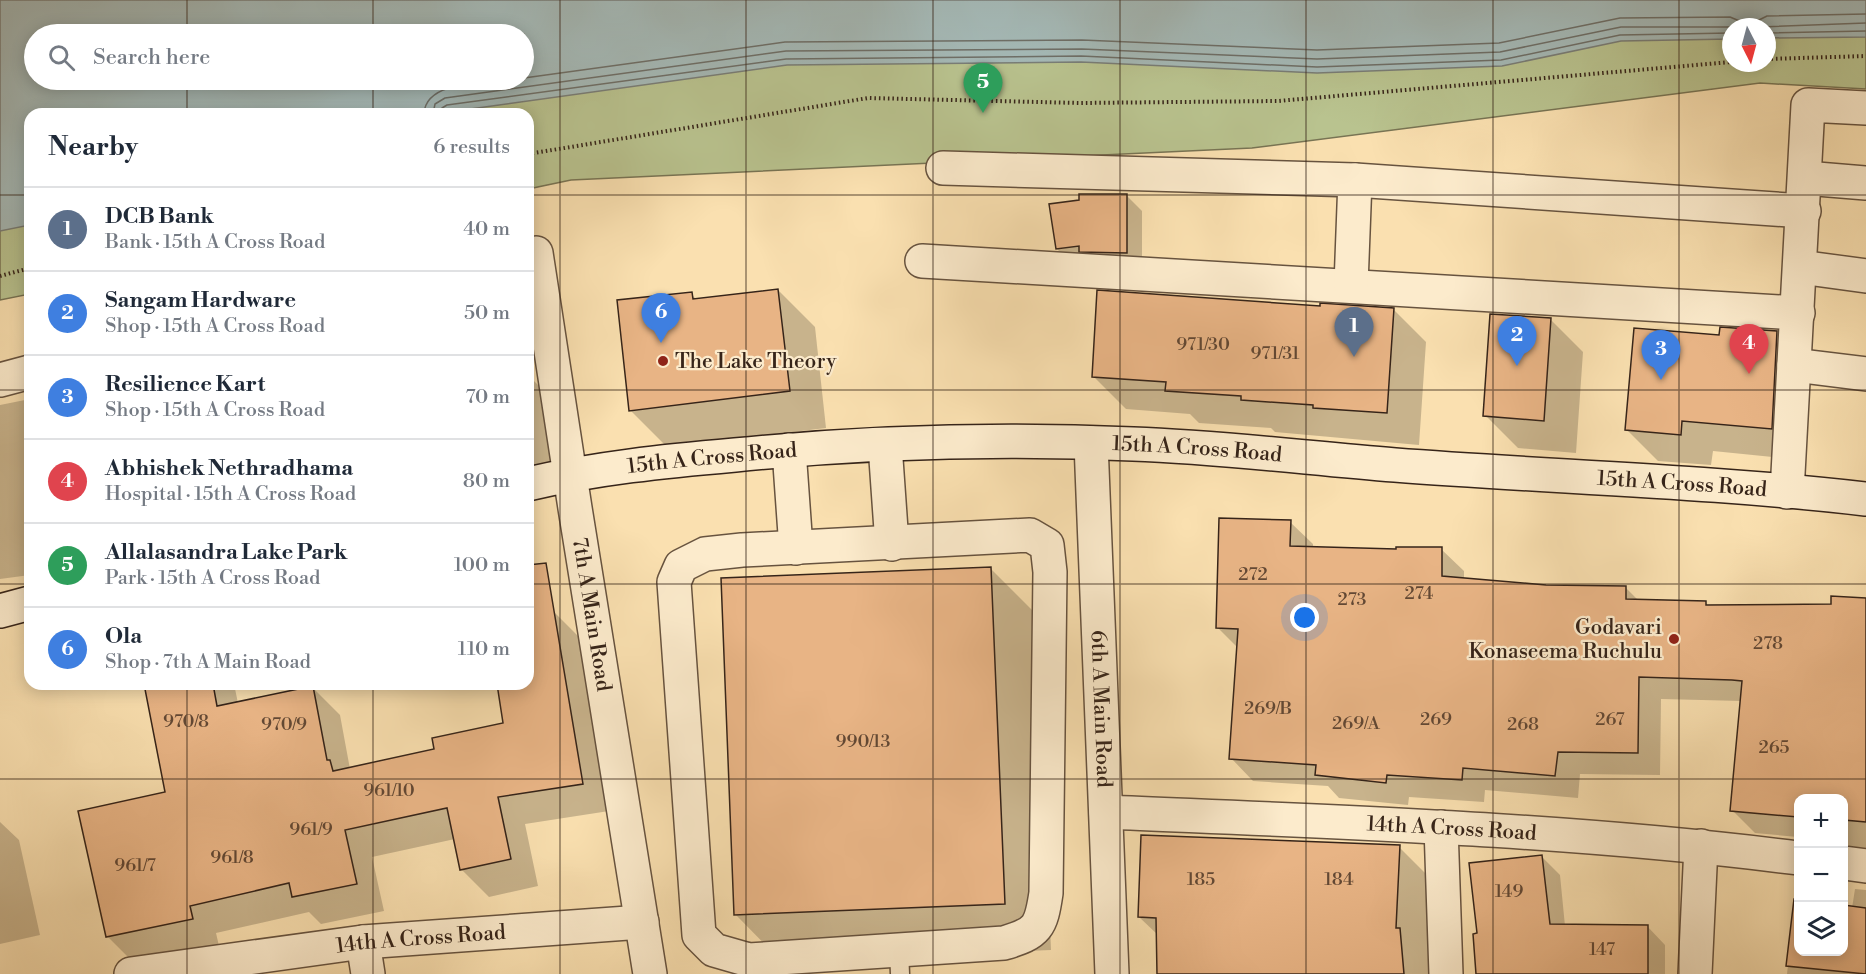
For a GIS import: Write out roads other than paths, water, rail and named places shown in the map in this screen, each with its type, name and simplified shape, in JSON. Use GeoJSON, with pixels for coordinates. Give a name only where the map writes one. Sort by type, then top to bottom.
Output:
{"type":"FeatureCollection","features":[{"type":"Feature","properties":{"kind":"street"},"geometry":{"type":"LineString","coordinates":[[1787,492],[1808,105],[1866,108]]}},
{"type":"Feature","properties":{"kind":"street"},"geometry":{"type":"LineString","coordinates":[[943,168],[1355,180],[1804,211]]}},
{"type":"Feature","properties":{"kind":"street"},"geometry":{"type":"LineString","coordinates":[[1805,178],[1866,183]]}},
{"type":"Feature","properties":{"kind":"street"},"geometry":{"type":"LineString","coordinates":[[1351,285],[1355,180]]}},
{"type":"Feature","properties":{"kind":"street"},"geometry":{"type":"LineString","coordinates":[[922,261],[1798,313]]}},
{"type":"Feature","properties":{"kind":"street","name":"7th A Main Road"},"geometry":{"type":"LineString","coordinates":[[534,266],[570,474],[650,974]]}},
{"type":"Feature","properties":{"kind":"street"},"geometry":{"type":"LineString","coordinates":[[1800,267],[1866,276]]}},
{"type":"Feature","properties":{"kind":"street"},"geometry":{"type":"LineString","coordinates":[[1794,365],[1866,374]]}},
{"type":"Feature","properties":{"kind":"street"},"geometry":{"type":"LineString","coordinates":[[0,380],[24,374]]}},
{"type":"Feature","properties":{"kind":"street","name":"15th A Cross Road"},"geometry":{"type":"LineString","coordinates":[[534,483],[570,474],[676,460],[789,450],[885,445],[1091,443],[1263,452],[1395,465],[1621,478],[1866,499]]}},
{"type":"Feature","properties":{"kind":"street","name":"6th A Main Road"},"geometry":{"type":"LineString","coordinates":[[1091,443],[1112,974]]}},
{"type":"Feature","properties":{"kind":"street"},"geometry":{"type":"LineString","coordinates":[[885,445],[892,544]]}},
{"type":"Feature","properties":{"kind":"street"},"geometry":{"type":"LineString","coordinates":[[789,450],[796,548]]}},
{"type":"Feature","properties":{"kind":"street"},"geometry":{"type":"LineString","coordinates":[[1030,535],[1047,545],[1050,572],[1046,893],[1042,918],[1028,936],[1004,943],[900,962],[834,964],[749,960],[714,950],[699,935],[674,582],[681,566],[705,554],[796,548],[1030,535]]}},
{"type":"Feature","properties":{"kind":"street"},"geometry":{"type":"LineString","coordinates":[[0,611],[24,605]]}},
{"type":"Feature","properties":{"kind":"street","name":"14th A Cross Road"},"geometry":{"type":"LineString","coordinates":[[1106,812],[1441,827],[1701,846],[1794,858]]}},
{"type":"Feature","properties":{"kind":"street"},"geometry":{"type":"LineString","coordinates":[[1441,827],[1446,974]]}},
{"type":"Feature","properties":{"kind":"street"},"geometry":{"type":"LineString","coordinates":[[1695,974],[1701,846]]}},
{"type":"Feature","properties":{"kind":"street"},"geometry":{"type":"LineString","coordinates":[[1848,864],[1866,866]]}},
{"type":"Feature","properties":{"kind":"street","name":"14th A Cross Road"},"geometry":{"type":"LineString","coordinates":[[131,974],[363,942],[642,922]]}},
{"type":"Feature","properties":{"kind":"street"},"geometry":{"type":"LineString","coordinates":[[363,942],[368,974]]}},
{"type":"Feature","properties":{"kind":"water"},"geometry":{"type":"Polygon","coordinates":[[[0,0],[1866,0],[1866,37],[1776,38],[1776,18],[1722,18],[1722,39],[1621,41],[1502,66],[1317,73],[1081,62],[787,65],[477,108],[24,108],[24,226],[0,231],[0,0]]]}},
{"type":"Feature","properties":{"kind":"place","name":"Allalasandra Lake Park"},"geometry":{"type":"Point","coordinates":[983,113]}},
{"type":"Feature","properties":{"kind":"place","name":"Ola"},"geometry":{"type":"Point","coordinates":[661,343]}},
{"type":"Feature","properties":{"kind":"place","name":"DCB Bank"},"geometry":{"type":"Point","coordinates":[1354,357]}},
{"type":"Feature","properties":{"kind":"place","name":"The Lake Theory"},"geometry":{"type":"Point","coordinates":[663,361]}},
{"type":"Feature","properties":{"kind":"place","name":"Sangam Hardware"},"geometry":{"type":"Point","coordinates":[1517,366]}},
{"type":"Feature","properties":{"kind":"place","name":"Abhishek Nethradhama"},"geometry":{"type":"Point","coordinates":[1749,374]}},
{"type":"Feature","properties":{"kind":"place","name":"Resilience Kart"},"geometry":{"type":"Point","coordinates":[1661,380]}},
{"type":"Feature","properties":{"kind":"place","name":"Godavari Konaseema Ruchulu"},"geometry":{"type":"Point","coordinates":[1674,639]}}]}
